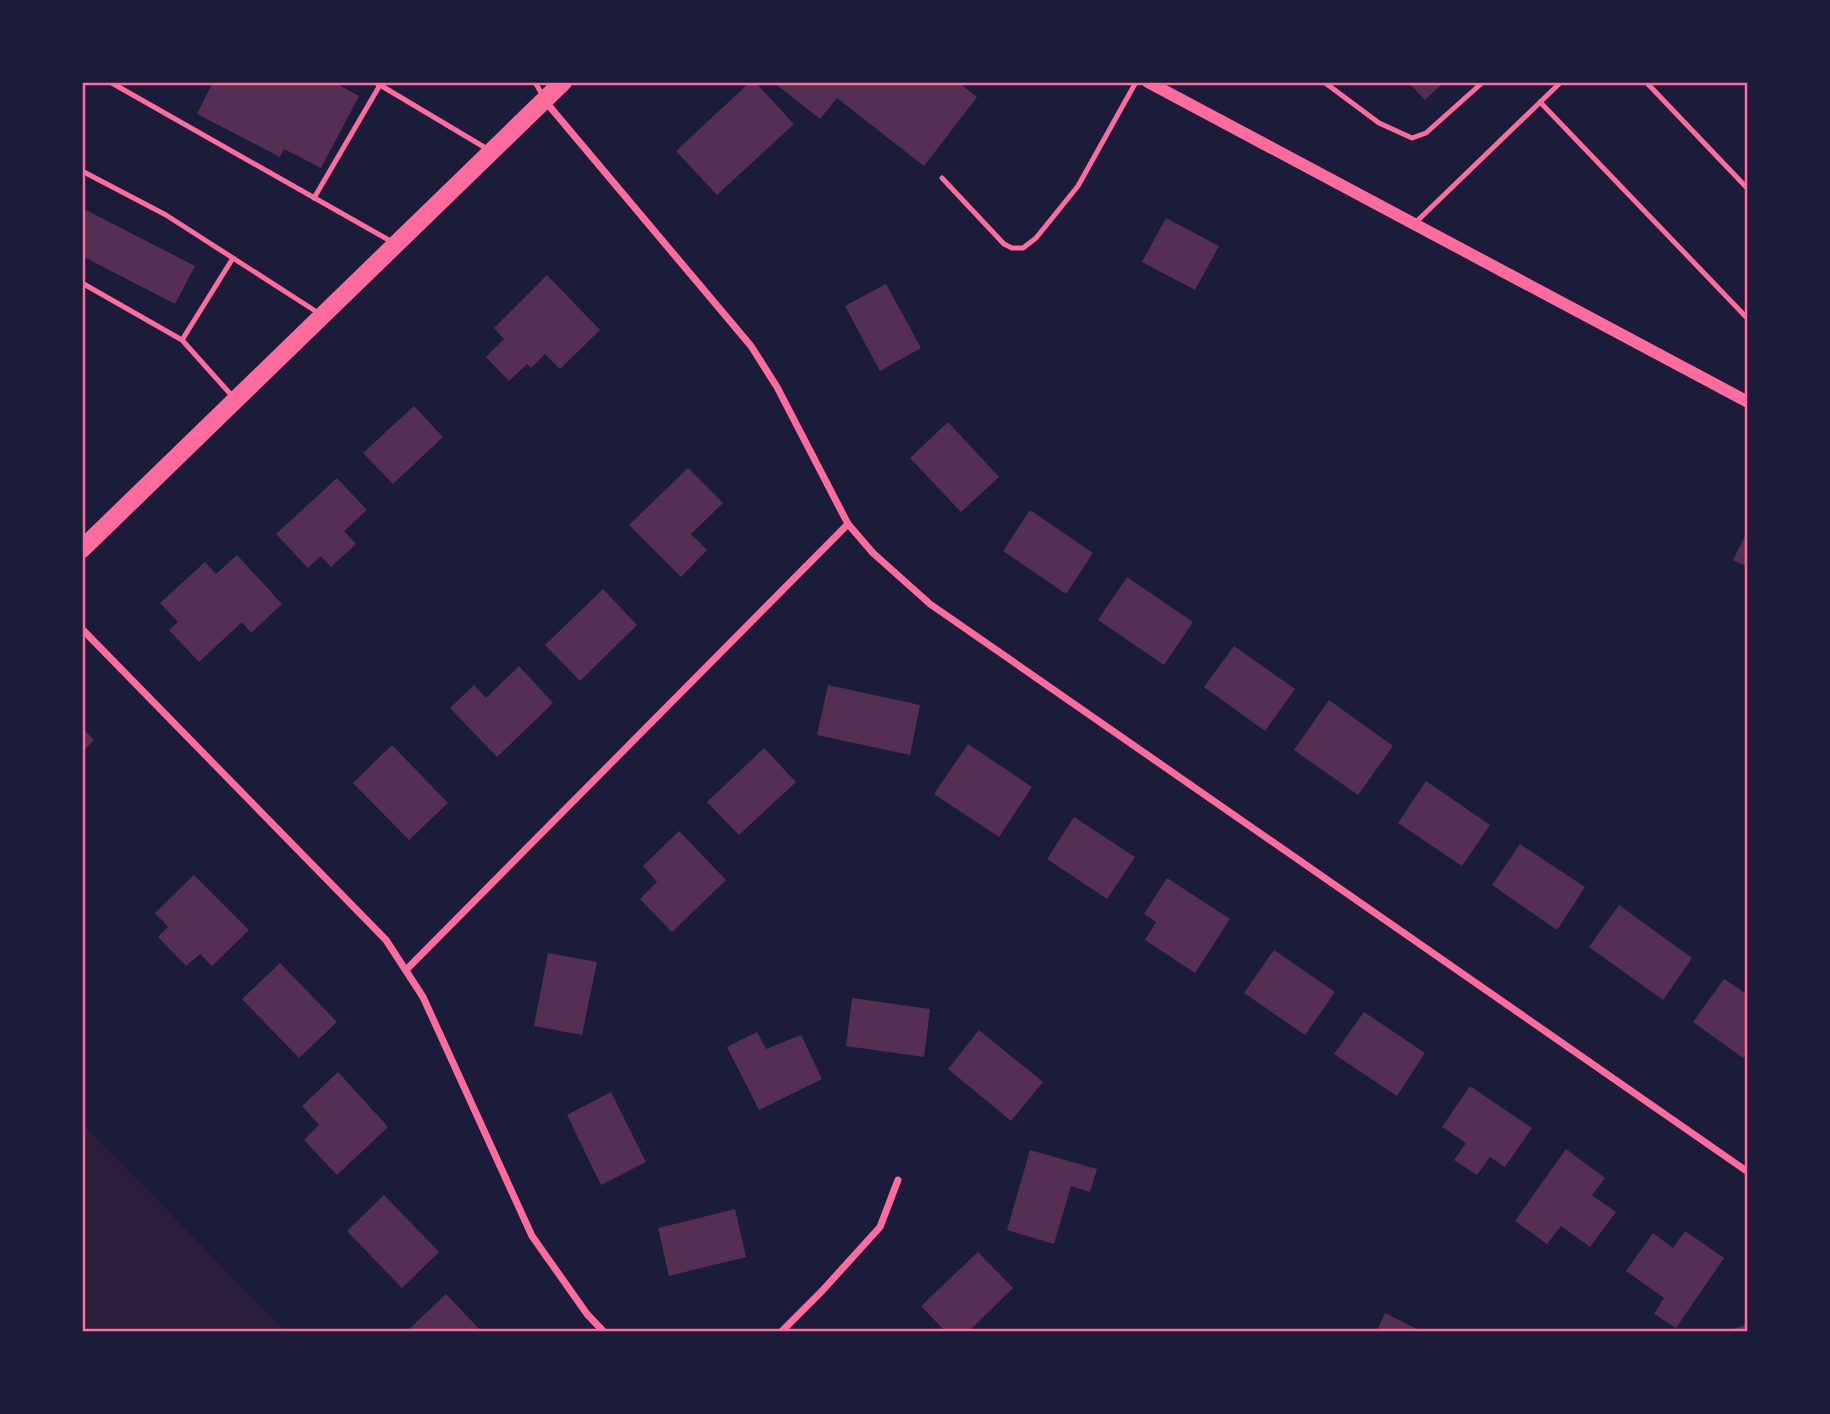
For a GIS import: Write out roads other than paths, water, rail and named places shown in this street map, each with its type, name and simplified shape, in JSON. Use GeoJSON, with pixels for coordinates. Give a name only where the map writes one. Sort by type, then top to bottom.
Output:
{"type":"FeatureCollection","features":[{"type":"Feature","properties":{"kind":"main road"},"geometry":{"type":"LineString","coordinates":[[82,549],[563,82]]}},
{"type":"Feature","properties":{"kind":"street"},"geometry":{"type":"LineString","coordinates":[[1148,82],[1748,402]]}},
{"type":"Feature","properties":{"kind":"street"},"geometry":{"type":"LineString","coordinates":[[545,100],[751,346],[777,387],[848,524],[873,553],[930,604],[1748,1172]]}},
{"type":"Feature","properties":{"kind":"street"},"geometry":{"type":"LineString","coordinates":[[406,970],[848,524]]}},
{"type":"Feature","properties":{"kind":"street"},"geometry":{"type":"LineString","coordinates":[[82,629],[386,940],[423,997],[532,1236],[587,1314],[604,1332]]}},
{"type":"Feature","properties":{"kind":"street"},"geometry":{"type":"LineString","coordinates":[[780,1332],[822,1291],[880,1227],[898,1180]]}},
{"type":"Feature","properties":{"kind":"lane"},"geometry":{"type":"LineString","coordinates":[[110,82],[396,244]]}},
{"type":"Feature","properties":{"kind":"lane"},"geometry":{"type":"LineString","coordinates":[[536,82],[545,100]]}},
{"type":"Feature","properties":{"kind":"lane"},"geometry":{"type":"LineString","coordinates":[[942,178],[1004,244],[1023,248],[1036,238],[1078,186],[1136,82]]}},
{"type":"Feature","properties":{"kind":"lane"},"geometry":{"type":"LineString","coordinates":[[1324,82],[1379,123],[1412,138],[1426,134],[1483,82]]}},
{"type":"Feature","properties":{"kind":"lane"},"geometry":{"type":"LineString","coordinates":[[1414,224],[1561,82]]}},
{"type":"Feature","properties":{"kind":"lane"},"geometry":{"type":"LineString","coordinates":[[1646,82],[1748,189]]}},
{"type":"Feature","properties":{"kind":"lane"},"geometry":{"type":"LineString","coordinates":[[314,198],[378,84],[491,152]]}},
{"type":"Feature","properties":{"kind":"lane"},"geometry":{"type":"LineString","coordinates":[[1540,102],[1748,319]]}},
{"type":"Feature","properties":{"kind":"lane"},"geometry":{"type":"LineString","coordinates":[[82,171],[166,215],[323,316]]}},
{"type":"Feature","properties":{"kind":"lane"},"geometry":{"type":"LineString","coordinates":[[182,340],[233,258]]}},
{"type":"Feature","properties":{"kind":"lane"},"geometry":{"type":"LineString","coordinates":[[82,284],[182,340],[236,400]]}}]}
